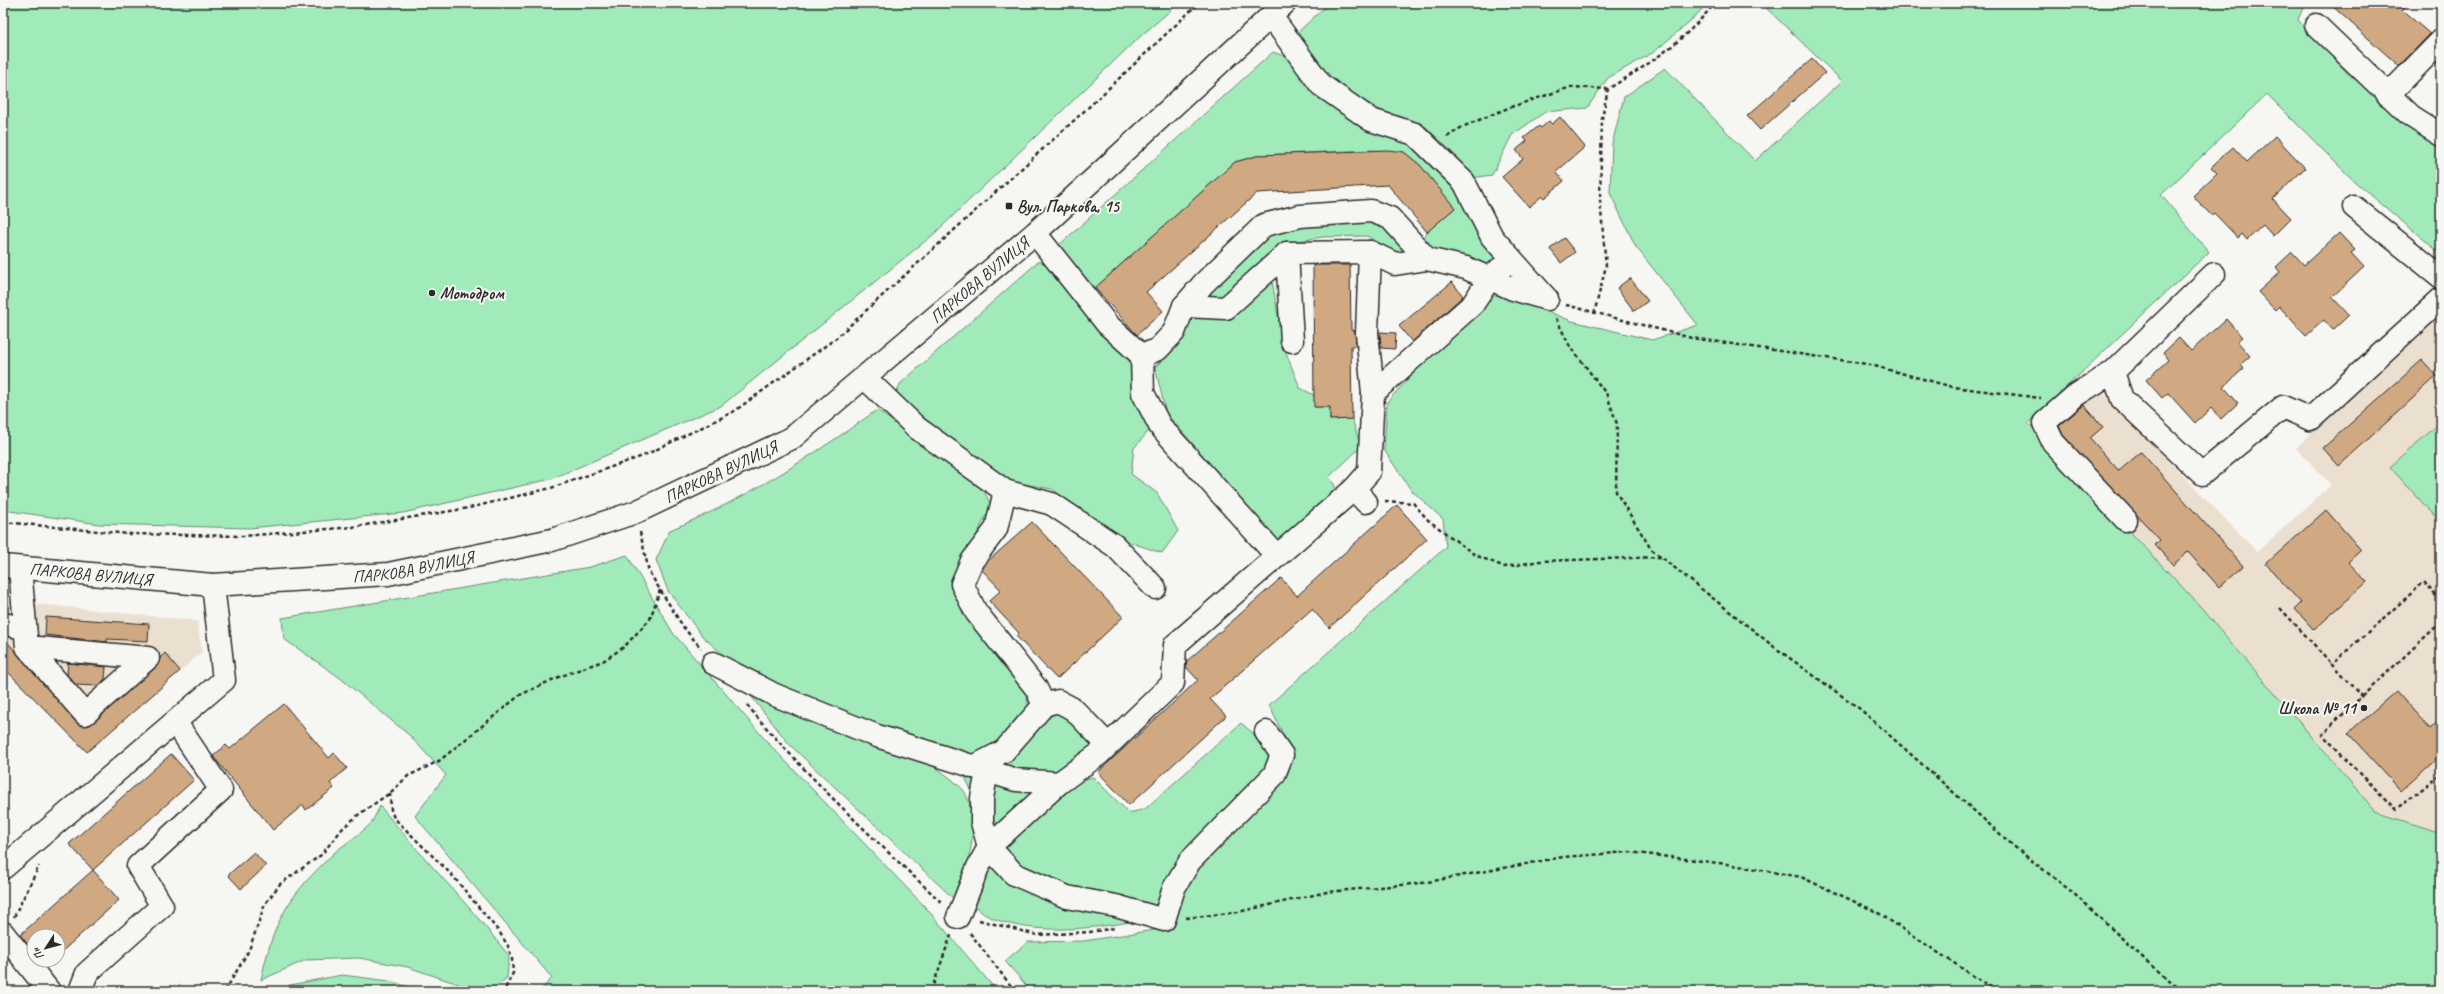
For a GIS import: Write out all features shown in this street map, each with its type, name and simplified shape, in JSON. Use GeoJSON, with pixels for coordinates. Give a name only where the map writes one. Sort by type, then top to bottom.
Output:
{"type":"FeatureCollection","features":[{"type":"Feature","properties":{"kind":"street"},"geometry":{"type":"LineString","coordinates":[[1278,9],[1322,85],[1371,120],[1415,134],[1431,149],[1464,182],[1492,237],[1547,299]]}},
{"type":"Feature","properties":{"kind":"street","name":"ПАРКОВА ВУЛИЦЯ"},"geometry":{"type":"LineString","coordinates":[[12,567],[213,585],[388,574],[552,540],[636,512],[792,438],[1035,233],[1278,9]]}},
{"type":"Feature","properties":{"kind":"street"},"geometry":{"type":"LineString","coordinates":[[2316,25],[2411,116],[2441,135]]}},
{"type":"Feature","properties":{"kind":"street"},"geometry":{"type":"LineString","coordinates":[[2388,95],[2441,41]]}},
{"type":"Feature","properties":{"kind":"street"},"geometry":{"type":"LineString","coordinates":[[2354,207],[2441,277]]}},
{"type":"Feature","properties":{"kind":"street"},"geometry":{"type":"LineString","coordinates":[[1142,356],[1158,349],[1174,332],[1184,306],[1204,282],[1264,225],[1300,216],[1371,211],[1390,218],[1427,259]]}},
{"type":"Feature","properties":{"kind":"street"},"geometry":{"type":"LineString","coordinates":[[1035,233],[1107,324],[1142,356],[1144,393],[1160,426],[1276,555]]}},
{"type":"Feature","properties":{"kind":"street"},"geometry":{"type":"LineString","coordinates":[[1184,306],[1226,308],[1287,253],[1370,252],[1395,264],[1427,259],[1466,268],[1514,289],[1547,299]]}},
{"type":"Feature","properties":{"kind":"street"},"geometry":{"type":"LineString","coordinates":[[958,917],[978,867],[989,847],[1059,783],[1108,746],[1173,683],[1175,646],[1276,555],[1360,496],[1369,472],[1373,392],[1368,333],[1370,252]]}},
{"type":"Feature","properties":{"kind":"street"},"geometry":{"type":"LineString","coordinates":[[1373,392],[1473,304],[1490,278],[1501,268],[1505,252]]}},
{"type":"Feature","properties":{"kind":"street"},"geometry":{"type":"LineString","coordinates":[[1287,253],[1292,341]]}},
{"type":"Feature","properties":{"kind":"street"},"geometry":{"type":"LineString","coordinates":[[2126,520],[2053,442],[2044,423],[2066,403],[2113,372],[2214,274]]}},
{"type":"Feature","properties":{"kind":"street"},"geometry":{"type":"LineString","coordinates":[[2113,372],[2122,399],[2202,474],[2283,407],[2310,419],[2441,299]]}},
{"type":"Feature","properties":{"kind":"street"},"geometry":{"type":"LineString","coordinates":[[864,377],[917,428],[1005,491],[1052,504],[1115,546],[1155,588]]}},
{"type":"Feature","properties":{"kind":"street"},"geometry":{"type":"LineString","coordinates":[[1005,491],[996,529],[972,561],[962,584],[976,612],[1036,688],[1044,705]]}},
{"type":"Feature","properties":{"kind":"street"},"geometry":{"type":"LineString","coordinates":[[3,624],[26,638],[117,655],[148,658],[85,714],[26,638],[12,567]]}},
{"type":"Feature","properties":{"kind":"street"},"geometry":{"type":"LineString","coordinates":[[3,868],[176,723],[224,680],[213,585]]}},
{"type":"Feature","properties":{"kind":"street"},"geometry":{"type":"LineString","coordinates":[[713,663],[775,695],[877,736],[1016,780],[1059,783]]}},
{"type":"Feature","properties":{"kind":"street"},"geometry":{"type":"LineString","coordinates":[[980,769],[1004,751],[1044,705],[1058,701],[1073,709],[1108,746]]}},
{"type":"Feature","properties":{"kind":"street"},"geometry":{"type":"LineString","coordinates":[[80,991],[88,973],[162,906],[138,866],[221,790],[176,723]]}},
{"type":"Feature","properties":{"kind":"street"},"geometry":{"type":"LineString","coordinates":[[980,769],[982,822],[989,847],[1014,874],[1067,897],[1116,906],[1164,920],[1174,888],[1190,861],[1274,775],[1282,755],[1266,732]]}},
{"type":"Feature","properties":{"kind":"street"},"geometry":{"type":"LineString","coordinates":[[4,934],[49,991]]}},
{"type":"Feature","properties":{"kind":"path"},"geometry":{"type":"LineString","coordinates":[[3,522],[129,534],[243,536],[353,527],[469,508],[544,490],[643,456],[733,412],[835,339],[1092,104],[1199,3]]}},
{"type":"Feature","properties":{"kind":"path"},"geometry":{"type":"LineString","coordinates":[[1431,149],[1462,127],[1508,108],[1571,87],[1608,89],[1656,60],[1693,30],[1715,3]]}},
{"type":"Feature","properties":{"kind":"path"},"geometry":{"type":"LineString","coordinates":[[1594,314],[1606,266],[1600,200],[1602,118],[1608,89]]}},
{"type":"Feature","properties":{"kind":"path"},"geometry":{"type":"LineString","coordinates":[[1547,299],[1594,314],[1692,338],[1868,364],[1953,387],[2049,399],[2066,403]]}},
{"type":"Feature","properties":{"kind":"path"},"geometry":{"type":"LineString","coordinates":[[1547,299],[1568,343],[1607,395],[1617,424],[1616,492],[1652,549],[1773,646],[1860,709],[2006,839],[2072,892],[2153,967],[2183,991]]}},
{"type":"Feature","properties":{"kind":"path"},"geometry":{"type":"LineString","coordinates":[[1360,496],[1413,503],[1428,520],[1475,555],[1505,567],[1540,561],[1662,557]]}},
{"type":"Feature","properties":{"kind":"path"},"geometry":{"type":"LineString","coordinates":[[636,512],[649,572],[684,628],[713,663]]}},
{"type":"Feature","properties":{"kind":"path"},"geometry":{"type":"LineString","coordinates":[[2332,664],[2424,582],[2441,602]]}},
{"type":"Feature","properties":{"kind":"path"},"geometry":{"type":"LineString","coordinates":[[225,991],[249,950],[266,904],[272,894],[289,877],[321,854],[349,822],[390,793],[408,776],[439,761],[520,695],[556,678],[603,661],[624,648],[650,619],[660,589]]}},
{"type":"Feature","properties":{"kind":"path"},"geometry":{"type":"LineString","coordinates":[[2280,608],[2362,697]]}},
{"type":"Feature","properties":{"kind":"path"},"geometry":{"type":"LineString","coordinates":[[2441,622],[2322,734],[2396,810],[2441,774]]}},
{"type":"Feature","properties":{"kind":"path"},"geometry":{"type":"LineString","coordinates":[[743,700],[774,737],[856,822],[958,917],[1014,991]]}},
{"type":"Feature","properties":{"kind":"path"},"geometry":{"type":"LineString","coordinates":[[390,793],[391,810],[394,818],[452,875],[500,933],[508,946],[513,973],[504,991]]}},
{"type":"Feature","properties":{"kind":"path"},"geometry":{"type":"LineString","coordinates":[[1164,920],[1238,912],[1327,892],[1422,883],[1563,857],[1629,852],[1727,864],[1802,878],[1878,912],[1996,991]]}},
{"type":"Feature","properties":{"kind":"path"},"geometry":{"type":"LineString","coordinates":[[4,934],[40,864]]}},
{"type":"Feature","properties":{"kind":"path"},"geometry":{"type":"LineString","coordinates":[[958,917],[995,922],[1037,935],[1090,932],[1120,927]]}},
{"type":"Feature","properties":{"kind":"path"},"geometry":{"type":"LineString","coordinates":[[931,991],[958,917]]}},
{"type":"Feature","properties":{"kind":"shaded area","name":"Школа № 11"},"geometry":{"type":"Polygon","coordinates":[[[2441,311],[2441,833],[2376,812],[2199,605],[2028,423],[2083,372],[2257,552],[2331,485],[2296,448],[2441,311]]]}},
{"type":"Feature","properties":{"kind":"shaded area"},"geometry":{"type":"Polygon","coordinates":[[[3,598],[37,604],[197,621],[202,652],[87,752],[3,667],[3,598]]]}},
{"type":"Feature","properties":{"kind":"green space","name":"Мотодром"},"geometry":{"type":"Polygon","coordinates":[[[3,3],[1179,3],[1134,42],[934,234],[721,406],[551,479],[403,513],[249,528],[99,524],[3,510],[3,3]]]}},
{"type":"Feature","properties":{"kind":"green space"},"geometry":{"type":"Polygon","coordinates":[[[1329,3],[1707,3],[1696,16],[1654,52],[1608,78],[1587,108],[1545,112],[1512,135],[1492,175],[1471,178],[1455,155],[1426,127],[1380,110],[1336,84],[1297,33],[1329,3]]]}},
{"type":"Feature","properties":{"kind":"green space"},"geometry":{"type":"Polygon","coordinates":[[[1761,3],[2305,3],[2298,20],[2350,76],[2387,101],[2441,142],[2441,254],[2354,181],[2267,94],[2161,195],[2209,252],[2028,423],[2199,605],[2376,812],[2441,833],[2441,991],[1031,991],[1005,961],[1028,942],[1084,941],[1173,927],[1179,898],[1200,864],[1235,832],[1285,774],[1294,757],[1269,705],[1446,547],[1443,519],[1411,490],[1384,450],[1387,402],[1429,356],[1465,326],[1498,292],[1572,321],[1652,340],[1698,325],[1636,247],[1610,193],[1612,144],[1624,97],[1665,68],[1755,161],[1842,81],[1761,3]]]}},
{"type":"Feature","properties":{"kind":"green space"},"geometry":{"type":"Polygon","coordinates":[[[1273,52],[1289,58],[1328,103],[1359,126],[1397,133],[1435,160],[1462,192],[1492,243],[1497,261],[1487,270],[1434,253],[1423,240],[1427,232],[1455,208],[1420,165],[1404,152],[1371,150],[1260,155],[1235,162],[1095,288],[1057,247],[1273,52]]]}},
{"type":"Feature","properties":{"kind":"green space"},"geometry":{"type":"Polygon","coordinates":[[[1362,220],[1386,228],[1408,254],[1399,255],[1367,236],[1322,237],[1281,244],[1218,301],[1203,297],[1263,235],[1289,225],[1362,220]]]}},
{"type":"Feature","properties":{"kind":"green space"},"geometry":{"type":"Polygon","coordinates":[[[1039,261],[1051,266],[1134,363],[1153,426],[1134,448],[1131,474],[1157,493],[1178,531],[1162,553],[1123,540],[1052,489],[1013,482],[922,425],[895,396],[900,384],[1039,261]]]}},
{"type":"Feature","properties":{"kind":"green space"},"geometry":{"type":"Polygon","coordinates":[[[1272,280],[1283,345],[1300,388],[1314,395],[1315,407],[1330,407],[1330,420],[1352,419],[1361,447],[1329,477],[1335,486],[1333,498],[1285,541],[1276,540],[1166,413],[1155,367],[1177,345],[1191,316],[1272,280]]]}},
{"type":"Feature","properties":{"kind":"green space"},"geometry":{"type":"Polygon","coordinates":[[[877,410],[981,485],[991,505],[962,566],[1025,689],[1030,713],[1012,735],[980,756],[957,758],[742,671],[703,637],[668,591],[656,560],[670,530],[725,505],[777,476],[828,444],[877,410]]]}},
{"type":"Feature","properties":{"kind":"green space"},"geometry":{"type":"Polygon","coordinates":[[[2441,422],[2441,523],[2390,467],[2441,422]]]}},
{"type":"Feature","properties":{"kind":"green space"},"geometry":{"type":"Polygon","coordinates":[[[627,555],[673,633],[769,744],[927,909],[997,991],[540,991],[552,978],[415,816],[446,775],[409,735],[339,677],[284,639],[282,618],[590,567],[627,555]]]}},
{"type":"Feature","properties":{"kind":"green space"},"geometry":{"type":"Polygon","coordinates":[[[747,691],[793,711],[887,746],[933,766],[962,788],[969,803],[972,816],[971,845],[964,874],[953,898],[790,745],[747,691]]]}},
{"type":"Feature","properties":{"kind":"green space"},"geometry":{"type":"Polygon","coordinates":[[[1060,709],[1095,747],[1056,778],[1006,771],[1016,752],[1028,737],[1060,709]]]}},
{"type":"Feature","properties":{"kind":"green space"},"geometry":{"type":"Polygon","coordinates":[[[1241,723],[1268,746],[1270,762],[1160,902],[1152,907],[1030,877],[999,850],[1062,785],[1093,777],[1129,813],[1145,809],[1241,723]]]}},
{"type":"Feature","properties":{"kind":"green space"},"geometry":{"type":"Polygon","coordinates":[[[962,771],[1044,789],[994,837],[962,771]]]}},
{"type":"Feature","properties":{"kind":"green space"},"geometry":{"type":"Polygon","coordinates":[[[380,806],[478,918],[509,956],[507,978],[492,989],[461,985],[408,967],[359,958],[306,960],[261,980],[271,941],[285,910],[294,896],[334,853],[372,822],[380,806]]]}},
{"type":"Feature","properties":{"kind":"green space"},"geometry":{"type":"Polygon","coordinates":[[[985,863],[1136,921],[1099,927],[1058,929],[1019,926],[1000,921],[983,913],[974,903],[985,863]]]}},
{"type":"Feature","properties":{"kind":"green space"},"geometry":{"type":"Polygon","coordinates":[[[342,975],[389,981],[423,991],[280,991],[290,985],[342,975]]]}},
{"type":"Feature","properties":{"kind":"building"},"geometry":{"type":"Polygon","coordinates":[[[2329,3],[2409,3],[2402,10],[2430,34],[2399,66],[2329,3]]]}},
{"type":"Feature","properties":{"kind":"building"},"geometry":{"type":"Polygon","coordinates":[[[1812,59],[1825,73],[1760,130],[1747,116],[1812,59]]]}},
{"type":"Feature","properties":{"kind":"building"},"geometry":{"type":"Polygon","coordinates":[[[1560,117],[1585,147],[1556,172],[1564,181],[1544,198],[1542,196],[1529,207],[1502,177],[1523,159],[1516,150],[1527,141],[1524,138],[1539,126],[1541,128],[1549,121],[1552,124],[1560,117]]]}},
{"type":"Feature","properties":{"kind":"building"},"geometry":{"type":"Polygon","coordinates":[[[2275,136],[2305,168],[2273,199],[2291,218],[2273,236],[2263,225],[2247,240],[2242,234],[2238,238],[2214,213],[2211,215],[2193,196],[2217,173],[2211,167],[2233,147],[2247,162],[2275,136]]]}},
{"type":"Feature","properties":{"kind":"building"},"geometry":{"type":"Polygon","coordinates":[[[1388,150],[1404,152],[1420,165],[1455,208],[1427,232],[1388,185],[1257,193],[1146,292],[1163,311],[1137,335],[1095,288],[1235,162],[1260,155],[1388,150]]]}},
{"type":"Feature","properties":{"kind":"building"},"geometry":{"type":"Polygon","coordinates":[[[2339,233],[2355,250],[2351,253],[2364,267],[2332,297],[2349,315],[2333,330],[2324,320],[2306,336],[2279,306],[2275,310],[2258,292],[2280,272],[2276,267],[2292,252],[2304,265],[2339,233]]]}},
{"type":"Feature","properties":{"kind":"building"},"geometry":{"type":"Polygon","coordinates":[[[1564,238],[1575,252],[1561,263],[1550,249],[1564,238]]]}},
{"type":"Feature","properties":{"kind":"building"},"geometry":{"type":"Polygon","coordinates":[[[1313,265],[1350,265],[1351,330],[1355,331],[1356,346],[1351,346],[1352,419],[1330,420],[1330,407],[1314,407],[1313,265]]]}},
{"type":"Feature","properties":{"kind":"building"},"geometry":{"type":"Polygon","coordinates":[[[1630,278],[1648,301],[1634,311],[1617,288],[1630,278]]]}},
{"type":"Feature","properties":{"kind":"building"},"geometry":{"type":"Polygon","coordinates":[[[1452,282],[1463,296],[1412,342],[1399,326],[1452,282]]]}},
{"type":"Feature","properties":{"kind":"building"},"geometry":{"type":"Polygon","coordinates":[[[2226,319],[2242,337],[2237,341],[2250,356],[2241,364],[2244,368],[2224,387],[2238,403],[2221,419],[2211,408],[2195,423],[2168,393],[2162,398],[2146,380],[2168,360],[2163,353],[2179,338],[2191,351],[2226,319]]]}},
{"type":"Feature","properties":{"kind":"building"},"geometry":{"type":"Polygon","coordinates":[[[1380,332],[1396,333],[1395,349],[1381,348],[1380,332]]]}},
{"type":"Feature","properties":{"kind":"building"},"geometry":{"type":"Polygon","coordinates":[[[2422,360],[2437,376],[2339,466],[2323,448],[2422,360]]]}},
{"type":"Feature","properties":{"kind":"building"},"geometry":{"type":"Polygon","coordinates":[[[2084,405],[2103,427],[2090,438],[2119,471],[2141,452],[2243,566],[2219,587],[2188,552],[2173,565],[2155,545],[2160,540],[2063,435],[2059,426],[2084,405]]]}},
{"type":"Feature","properties":{"kind":"building"},"geometry":{"type":"Polygon","coordinates":[[[1397,505],[1427,539],[1329,628],[1312,609],[1210,699],[1226,716],[1129,805],[1098,772],[1198,680],[1186,667],[1187,661],[1281,578],[1297,596],[1397,505]]]}},
{"type":"Feature","properties":{"kind":"building"},"geometry":{"type":"Polygon","coordinates":[[[2326,510],[2361,550],[2348,562],[2367,582],[2314,630],[2295,609],[2301,603],[2266,564],[2326,510]]]}},
{"type":"Feature","properties":{"kind":"building"},"geometry":{"type":"Polygon","coordinates":[[[1032,522],[1123,617],[1057,679],[1016,636],[1019,633],[989,601],[1001,590],[982,570],[987,562],[1032,522]]]}},
{"type":"Feature","properties":{"kind":"building"},"geometry":{"type":"Polygon","coordinates":[[[46,617],[149,624],[148,641],[107,639],[107,642],[45,635],[46,617]]]}},
{"type":"Feature","properties":{"kind":"building"},"geometry":{"type":"Polygon","coordinates":[[[3,637],[81,726],[93,723],[156,667],[160,658],[165,653],[180,671],[87,752],[3,667],[3,637]]]}},
{"type":"Feature","properties":{"kind":"building"},"geometry":{"type":"Polygon","coordinates":[[[68,663],[106,667],[105,679],[98,686],[76,685],[67,675],[68,663]]]}},
{"type":"Feature","properties":{"kind":"building"},"geometry":{"type":"Polygon","coordinates":[[[2396,691],[2430,729],[2441,719],[2441,755],[2401,791],[2348,733],[2396,691]]]}},
{"type":"Feature","properties":{"kind":"building"},"geometry":{"type":"Polygon","coordinates":[[[284,704],[329,758],[334,753],[347,768],[330,783],[334,788],[306,810],[303,805],[273,830],[213,756],[226,745],[230,749],[284,704]]]}},
{"type":"Feature","properties":{"kind":"building"},"geometry":{"type":"Polygon","coordinates":[[[171,754],[194,780],[93,870],[69,844],[171,754]]]}},
{"type":"Feature","properties":{"kind":"building"},"geometry":{"type":"Polygon","coordinates":[[[254,852],[266,866],[241,889],[228,875],[254,852]]]}},
{"type":"Feature","properties":{"kind":"building"},"geometry":{"type":"Polygon","coordinates":[[[93,870],[119,900],[66,948],[66,928],[28,928],[93,870]]]}},
{"type":"Feature","properties":{"kind":"building"},"geometry":{"type":"Polygon","coordinates":[[[26,930],[26,942],[20,935],[26,930]]]}},
{"type":"Feature","properties":{"kind":"place","name":"Вул. Паркова, 15"},"geometry":{"type":"Point","coordinates":[1009,206]}},
{"type":"Feature","properties":{"kind":"place","name":"Мотодром"},"geometry":{"type":"Point","coordinates":[432,293]}},
{"type":"Feature","properties":{"kind":"place","name":"Школа № 11"},"geometry":{"type":"Point","coordinates":[2364,708]}}]}
